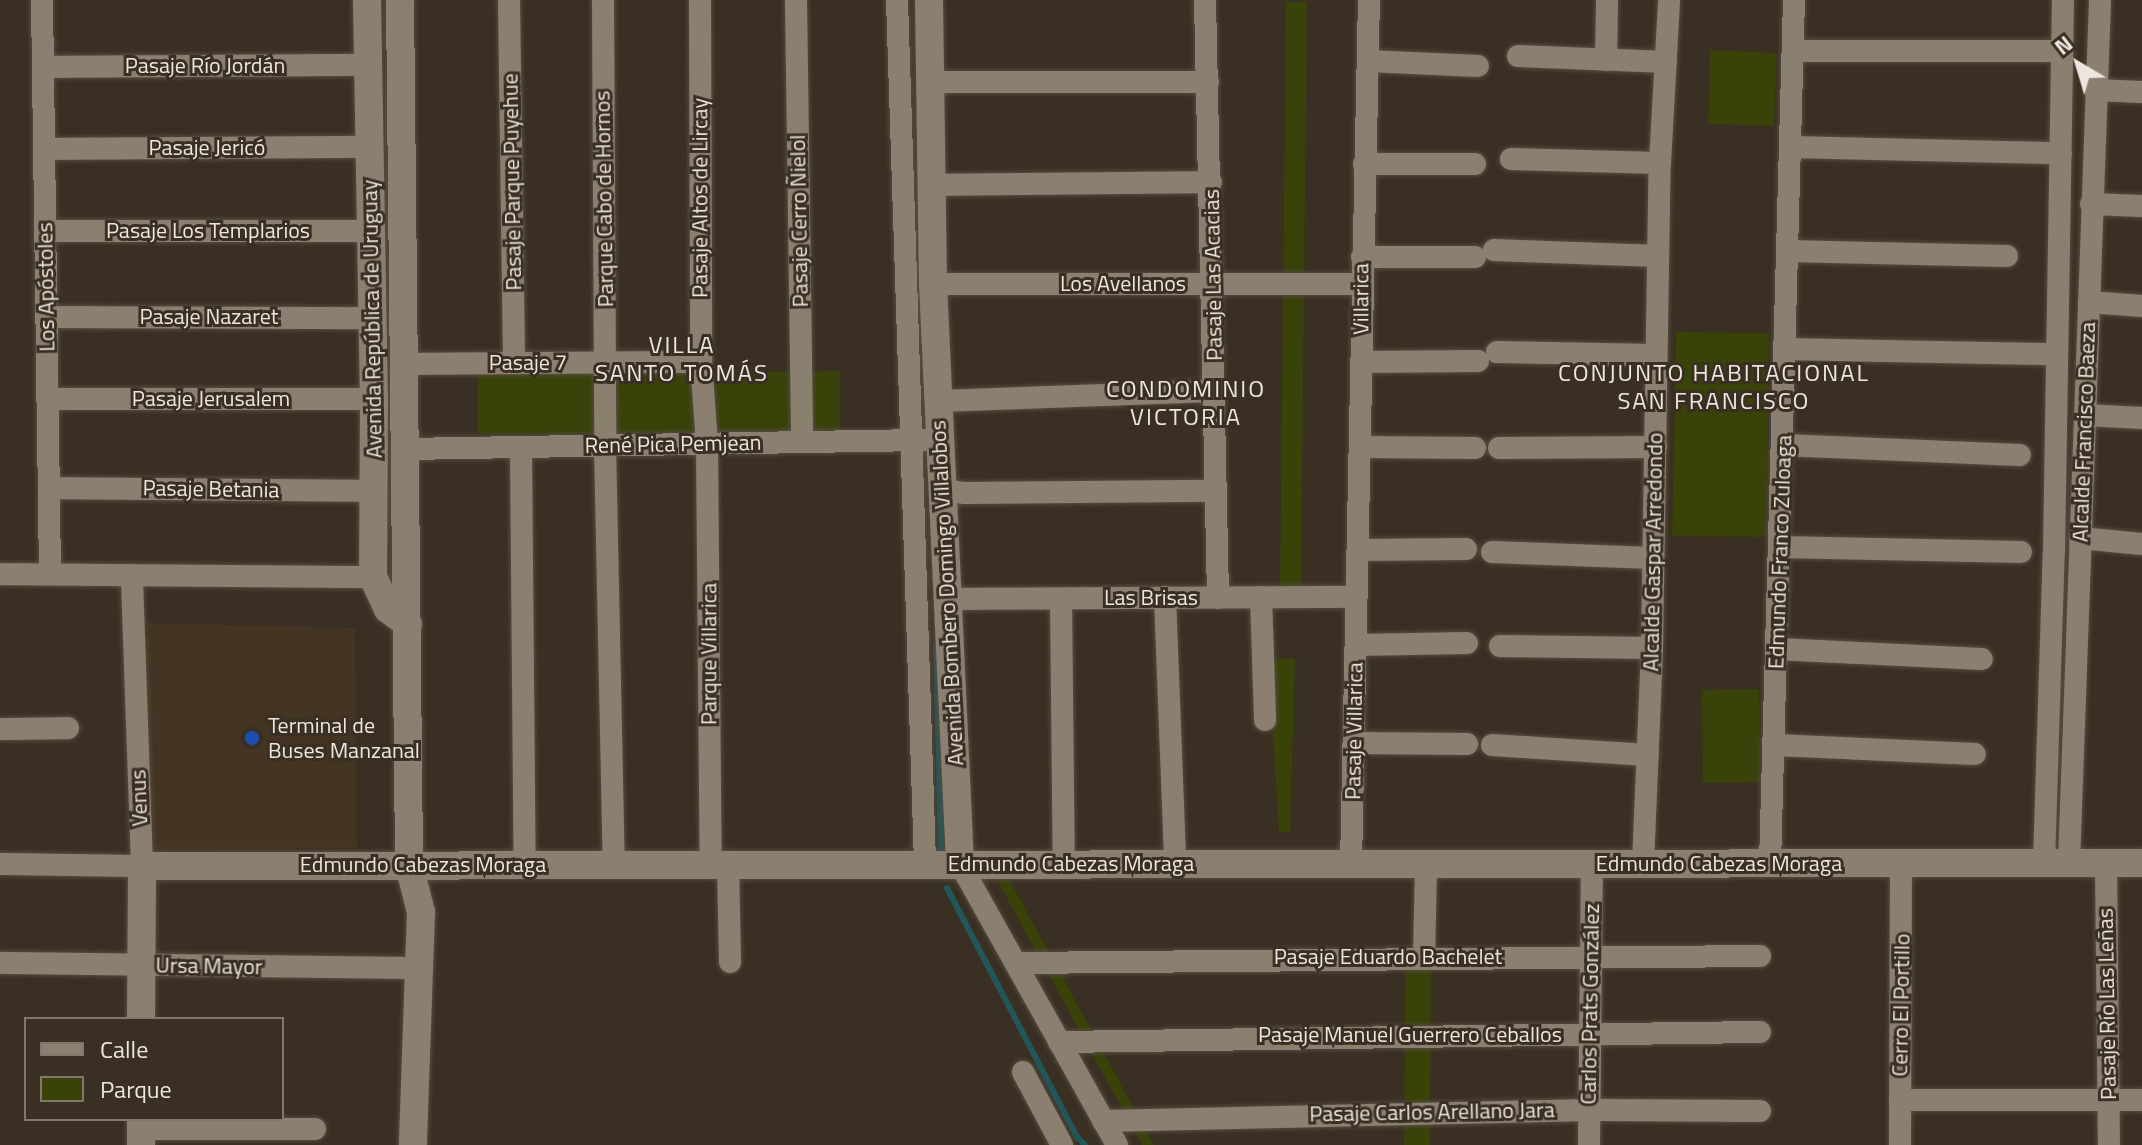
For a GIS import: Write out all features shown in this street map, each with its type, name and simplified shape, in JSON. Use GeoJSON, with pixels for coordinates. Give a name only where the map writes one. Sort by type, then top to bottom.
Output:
{"type":"FeatureCollection","features":[{"type":"Feature","properties":{"kind":"street","name":"Los Apóstoles"},"geometry":{"type":"LineString","coordinates":[[42,0],[50,574]]}},
{"type":"Feature","properties":{"kind":"street","name":"Avenida República de Uruguay"},"geometry":{"type":"LineString","coordinates":[[367,0],[374,399],[373,577],[388,609],[408,624]]}},
{"type":"Feature","properties":{"kind":"street","name":"Avenida República de Uruguay"},"geometry":{"type":"LineString","coordinates":[[400,0],[409,865],[421,912],[413,1145]]}},
{"type":"Feature","properties":{"kind":"street","name":"Pasaje Parque Puyehue"},"geometry":{"type":"LineString","coordinates":[[509,0],[514,363]]}},
{"type":"Feature","properties":{"kind":"street","name":"Parque Cabo de Hornos"},"geometry":{"type":"LineString","coordinates":[[603,0],[605,445],[614,864]]}},
{"type":"Feature","properties":{"kind":"street","name":"Pasaje Altos de Lircay"},"geometry":{"type":"LineString","coordinates":[[700,0],[701,362],[707,444]]}},
{"type":"Feature","properties":{"kind":"street","name":"Pasaje Cerro Ñielol"},"geometry":{"type":"LineString","coordinates":[[796,0],[802,442]]}},
{"type":"Feature","properties":{"kind":"street","name":"Avenida Bombero Domingo Villalobos"},"geometry":{"type":"LineString","coordinates":[[897,0],[925,864]]}},
{"type":"Feature","properties":{"kind":"street","name":"Avenida Bombero Domingo Villalobos"},"geometry":{"type":"LineString","coordinates":[[929,0],[933,284],[960,864],[1117,1145]]}},
{"type":"Feature","properties":{"kind":"street","name":"Pasaje Las Acacias"},"geometry":{"type":"LineString","coordinates":[[1205,0],[1218,598]]}},
{"type":"Feature","properties":{"kind":"street","name":"Villarica"},"geometry":{"type":"LineString","coordinates":[[1354,597],[1361,447],[1361,284],[1369,0]]}},
{"type":"Feature","properties":{"kind":"street"},"geometry":{"type":"LineString","coordinates":[[1606,60],[1607,0]]}},
{"type":"Feature","properties":{"kind":"street","name":"Alcalde Gaspar Arredondo"},"geometry":{"type":"LineString","coordinates":[[1643,864],[1652,648],[1660,163],[1669,0]]}},
{"type":"Feature","properties":{"kind":"street","name":"Edmundo Franco Zuloaga"},"geometry":{"type":"LineString","coordinates":[[1770,864],[1794,0]]}},
{"type":"Feature","properties":{"kind":"street","name":"Alcalde Francisco Baeza"},"geometry":{"type":"LineString","coordinates":[[2056,863],[2055,354],[2063,0]]}},
{"type":"Feature","properties":{"kind":"street","name":"Alcalde Francisco Baeza"},"geometry":{"type":"LineString","coordinates":[[2056,863],[2080,538],[2100,0]]}},
{"type":"Feature","properties":{"kind":"street"},"geometry":{"type":"LineString","coordinates":[[1794,51],[2062,51]]}},
{"type":"Feature","properties":{"kind":"street"},"geometry":{"type":"LineString","coordinates":[[1518,56],[1666,62]]}},
{"type":"Feature","properties":{"kind":"street"},"geometry":{"type":"LineString","coordinates":[[1368,61],[1478,66]]}},
{"type":"Feature","properties":{"kind":"street","name":"Pasaje Río Jordán"},"geometry":{"type":"LineString","coordinates":[[43,67],[367,65]]}},
{"type":"Feature","properties":{"kind":"street"},"geometry":{"type":"LineString","coordinates":[[929,82],[1208,82]]}},
{"type":"Feature","properties":{"kind":"street"},"geometry":{"type":"LineString","coordinates":[[2095,90],[2142,92]]}},
{"type":"Feature","properties":{"kind":"street","name":"Pasaje Jericó"},"geometry":{"type":"LineString","coordinates":[[44,149],[369,147]]}},
{"type":"Feature","properties":{"kind":"street"},"geometry":{"type":"LineString","coordinates":[[1790,147],[2061,153]]}},
{"type":"Feature","properties":{"kind":"street"},"geometry":{"type":"LineString","coordinates":[[1511,159],[1660,163]]}},
{"type":"Feature","properties":{"kind":"street"},"geometry":{"type":"LineString","coordinates":[[1364,164],[1475,164]]}},
{"type":"Feature","properties":{"kind":"street"},"geometry":{"type":"LineString","coordinates":[[932,185],[1211,182]]}},
{"type":"Feature","properties":{"kind":"street"},"geometry":{"type":"LineString","coordinates":[[2091,204],[2142,206]]}},
{"type":"Feature","properties":{"kind":"street","name":"Pasaje Los Templarios"},"geometry":{"type":"LineString","coordinates":[[45,231],[371,231]]}},
{"type":"Feature","properties":{"kind":"street"},"geometry":{"type":"LineString","coordinates":[[1788,251],[2007,256]]}},
{"type":"Feature","properties":{"kind":"street"},"geometry":{"type":"LineString","coordinates":[[1362,257],[1484,254],[1658,256]]}},
{"type":"Feature","properties":{"kind":"street","name":"Los Avellanos"},"geometry":{"type":"LineString","coordinates":[[933,284],[1361,284]]}},
{"type":"Feature","properties":{"kind":"street"},"geometry":{"type":"LineString","coordinates":[[2089,302],[2142,306]]}},
{"type":"Feature","properties":{"kind":"street","name":"Pasaje Nazaret"},"geometry":{"type":"LineString","coordinates":[[46,317],[372,318]]}},
{"type":"Feature","properties":{"kind":"street"},"geometry":{"type":"LineString","coordinates":[[1785,349],[2055,354]]}},
{"type":"Feature","properties":{"kind":"street"},"geometry":{"type":"LineString","coordinates":[[1361,362],[1655,355]]}},
{"type":"Feature","properties":{"kind":"street","name":"Pasaje 7"},"geometry":{"type":"LineString","coordinates":[[404,364],[701,362]]}},
{"type":"Feature","properties":{"kind":"street"},"geometry":{"type":"LineString","coordinates":[[938,401],[1215,391]]}},
{"type":"Feature","properties":{"kind":"street","name":"Pasaje Jerusalem"},"geometry":{"type":"LineString","coordinates":[[47,399],[374,399]]}},
{"type":"Feature","properties":{"kind":"street"},"geometry":{"type":"LineString","coordinates":[[2085,415],[2142,418]]}},
{"type":"Feature","properties":{"kind":"street","name":"René Pica Pemjean"},"geometry":{"type":"LineString","coordinates":[[406,449],[940,440]]}},
{"type":"Feature","properties":{"kind":"street","name":"Parque Villarica"},"geometry":{"type":"LineString","coordinates":[[707,444],[720,864],[730,962]]}},
{"type":"Feature","properties":{"kind":"street"},"geometry":{"type":"LineString","coordinates":[[1783,445],[2020,455]]}},
{"type":"Feature","properties":{"kind":"street"},"geometry":{"type":"LineString","coordinates":[[1361,447],[1475,448]]}},
{"type":"Feature","properties":{"kind":"street"},"geometry":{"type":"LineString","coordinates":[[1499,448],[1656,447]]}},
{"type":"Feature","properties":{"kind":"street"},"geometry":{"type":"LineString","coordinates":[[521,448],[525,865]]}},
{"type":"Feature","properties":{"kind":"street","name":"Pasaje Betania"},"geometry":{"type":"LineString","coordinates":[[49,488],[373,491]]}},
{"type":"Feature","properties":{"kind":"street"},"geometry":{"type":"LineString","coordinates":[[943,490],[965,493],[1216,491]]}},
{"type":"Feature","properties":{"kind":"street"},"geometry":{"type":"LineString","coordinates":[[2080,538],[2142,544]]}},
{"type":"Feature","properties":{"kind":"street"},"geometry":{"type":"LineString","coordinates":[[1779,547],[2021,552]]}},
{"type":"Feature","properties":{"kind":"street"},"geometry":{"type":"LineString","coordinates":[[1358,550],[1466,549]]}},
{"type":"Feature","properties":{"kind":"street"},"geometry":{"type":"LineString","coordinates":[[1492,552],[1653,558]]}},
{"type":"Feature","properties":{"kind":"street"},"geometry":{"type":"LineString","coordinates":[[0,574],[373,577]]}},
{"type":"Feature","properties":{"kind":"street","name":"Venus"},"geometry":{"type":"LineString","coordinates":[[132,577],[142,866],[141,1017]]}},
{"type":"Feature","properties":{"kind":"street"},"geometry":{"type":"LineString","coordinates":[[1165,597],[1175,863]]}},
{"type":"Feature","properties":{"kind":"street"},"geometry":{"type":"LineString","coordinates":[[1261,597],[1265,720]]}},
{"type":"Feature","properties":{"kind":"street","name":"Las Brisas"},"geometry":{"type":"LineString","coordinates":[[948,599],[1354,597]]}},
{"type":"Feature","properties":{"kind":"street","name":"Pasaje Villarica"},"geometry":{"type":"LineString","coordinates":[[1351,864],[1356,645],[1354,597]]}},
{"type":"Feature","properties":{"kind":"street"},"geometry":{"type":"LineString","coordinates":[[1061,599],[1064,864]]}},
{"type":"Feature","properties":{"kind":"street"},"geometry":{"type":"LineString","coordinates":[[1356,645],[1467,643]]}},
{"type":"Feature","properties":{"kind":"street"},"geometry":{"type":"LineString","coordinates":[[1500,646],[1652,648]]}},
{"type":"Feature","properties":{"kind":"street"},"geometry":{"type":"LineString","coordinates":[[1777,649],[1982,659]]}},
{"type":"Feature","properties":{"kind":"street"},"geometry":{"type":"LineString","coordinates":[[0,729],[68,728]]}},
{"type":"Feature","properties":{"kind":"street"},"geometry":{"type":"LineString","coordinates":[[1354,743],[1467,744]]}},
{"type":"Feature","properties":{"kind":"street"},"geometry":{"type":"LineString","coordinates":[[1492,745],[1648,755]]}},
{"type":"Feature","properties":{"kind":"street"},"geometry":{"type":"LineString","coordinates":[[1775,745],[1975,754]]}},
{"type":"Feature","properties":{"kind":"street","name":"Edmundo Cabezas Moraga"},"geometry":{"type":"LineString","coordinates":[[0,864],[1175,863],[1426,866],[2142,863]]}},
{"type":"Feature","properties":{"kind":"street","name":"Pasaje Río Las Leñas"},"geometry":{"type":"LineString","coordinates":[[2106,863],[2109,1145]]}},
{"type":"Feature","properties":{"kind":"street","name":"Carlos Prats González"},"geometry":{"type":"LineString","coordinates":[[1589,1145],[1592,864]]}},
{"type":"Feature","properties":{"kind":"street","name":"Cerro El Portillo"},"geometry":{"type":"LineString","coordinates":[[1900,1145],[1901,864]]}},
{"type":"Feature","properties":{"kind":"street"},"geometry":{"type":"LineString","coordinates":[[1424,957],[1426,866]]}},
{"type":"Feature","properties":{"kind":"street","name":"Pasaje Eduardo Bachelet"},"geometry":{"type":"LineString","coordinates":[[1016,963],[1760,956]]}},
{"type":"Feature","properties":{"kind":"street","name":"Ursa Mayor"},"geometry":{"type":"LineString","coordinates":[[0,963],[419,968]]}},
{"type":"Feature","properties":{"kind":"street","name":"Pasaje Manuel Guerrero Ceballos"},"geometry":{"type":"LineString","coordinates":[[1059,1042],[1760,1032]]}},
{"type":"Feature","properties":{"kind":"street"},"geometry":{"type":"LineString","coordinates":[[1023,1072],[1062,1145]]}},
{"type":"Feature","properties":{"kind":"street"},"geometry":{"type":"LineString","coordinates":[[1900,1100],[2142,1100]]}},
{"type":"Feature","properties":{"kind":"street","name":"Pasaje Carlos Arellano Jara"},"geometry":{"type":"LineString","coordinates":[[1103,1121],[1589,1110],[1760,1111]]}},
{"type":"Feature","properties":{"kind":"street"},"geometry":{"type":"LineString","coordinates":[[141,1131],[315,1129]]}},
{"type":"Feature","properties":{"kind":"shaded area","name":"Terminal de Buses Manzanal"},"geometry":{"type":"Polygon","coordinates":[[[147,623],[355,628],[357,848],[150,849],[147,623]]]}},
{"type":"Feature","properties":{"kind":"green space"},"geometry":{"type":"Polygon","coordinates":[[[1286,2],[1307,2],[1301,590],[1280,585],[1286,2]]]}},
{"type":"Feature","properties":{"kind":"green space"},"geometry":{"type":"Polygon","coordinates":[[[1710,50],[1777,53],[1774,126],[1708,124],[1710,50]]]}},
{"type":"Feature","properties":{"kind":"green space"},"geometry":{"type":"Polygon","coordinates":[[[1676,332],[1769,333],[1766,537],[1672,536],[1676,332]]]}},
{"type":"Feature","properties":{"kind":"green space"},"geometry":{"type":"Polygon","coordinates":[[[840,371],[840,431],[478,434],[478,374],[840,371]]]}},
{"type":"Feature","properties":{"kind":"green space"},"geometry":{"type":"Polygon","coordinates":[[[1268,658],[1295,659],[1290,832],[1279,832],[1268,658]]]}},
{"type":"Feature","properties":{"kind":"green space"},"geometry":{"type":"Polygon","coordinates":[[[1759,689],[1760,782],[1703,783],[1702,690],[1759,689]]]}},
{"type":"Feature","properties":{"kind":"green space"},"geometry":{"type":"Polygon","coordinates":[[[997,880],[1010,881],[1154,1145],[1142,1145],[997,880]]]}},
{"type":"Feature","properties":{"kind":"green space"},"geometry":{"type":"Polygon","coordinates":[[[1405,964],[1431,965],[1430,1145],[1404,1145],[1405,964]]]}},
{"type":"Feature","properties":{"kind":"waterway"},"geometry":{"type":"LineString","coordinates":[[936,647],[941,855]]}},
{"type":"Feature","properties":{"kind":"waterway"},"geometry":{"type":"LineString","coordinates":[[947,888],[1077,1137],[1085,1145]]}},
{"type":"Feature","properties":{"kind":"place","name":"Terminal de Buses Manzanal"},"geometry":{"type":"Point","coordinates":[252,738]}},
{"type":"Feature","properties":{"kind":"district","name":"VILLA SANTO TOMÁS"},"geometry":{"type":"Point","coordinates":[682,359]}},
{"type":"Feature","properties":{"kind":"district","name":"CONJUNTO HABITACIONAL SAN FRANCISCO"},"geometry":{"type":"Point","coordinates":[1714,387]}},
{"type":"Feature","properties":{"kind":"district","name":"CONDOMINIO VICTORIA"},"geometry":{"type":"Point","coordinates":[1186,403]}}]}
